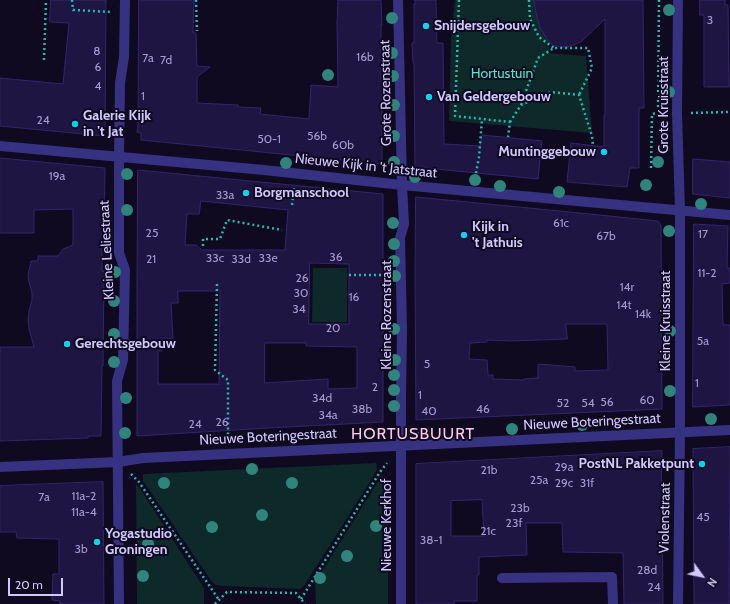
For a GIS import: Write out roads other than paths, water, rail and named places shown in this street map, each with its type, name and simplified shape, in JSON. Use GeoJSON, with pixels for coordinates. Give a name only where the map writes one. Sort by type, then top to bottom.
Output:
{"type":"FeatureCollection","features":[{"type":"Feature","properties":{"kind":"street","name":"Kleine Leliestraat"},"geometry":{"type":"LineString","coordinates":[[118,462],[117,381],[123,360],[125,270],[119,253],[119,157],[120,83],[124,57],[125,0]]}},
{"type":"Feature","properties":{"kind":"street","name":"Grote Rozenstraat"},"geometry":{"type":"LineString","coordinates":[[398,0],[402,185]]}},
{"type":"Feature","properties":{"kind":"street","name":"Grote Kruisstraat"},"geometry":{"type":"LineString","coordinates":[[678,0],[677,113],[680,210]]}},
{"type":"Feature","properties":{"kind":"street","name":"Nieuwe Kijk in 't Jatstraat"},"geometry":{"type":"LineString","coordinates":[[0,146],[730,215]]}},
{"type":"Feature","properties":{"kind":"street","name":"Kleine Rozenstraat"},"geometry":{"type":"LineString","coordinates":[[400,445],[402,329],[400,238],[404,224],[402,185]]}},
{"type":"Feature","properties":{"kind":"street","name":"Kleine Kruisstraat"},"geometry":{"type":"LineString","coordinates":[[680,210],[680,432]]}},
{"type":"Feature","properties":{"kind":"street","name":"Nieuwe Boteringestraat"},"geometry":{"type":"LineString","coordinates":[[0,467],[118,462],[143,458],[730,430]]}},
{"type":"Feature","properties":{"kind":"street","name":"Violenstraat"},"geometry":{"type":"LineString","coordinates":[[678,604],[680,432]]}},
{"type":"Feature","properties":{"kind":"street","name":"Nieuwe Kerkhof"},"geometry":{"type":"LineString","coordinates":[[400,445],[401,604]]}},
{"type":"Feature","properties":{"kind":"street"},"geometry":{"type":"LineString","coordinates":[[118,462],[119,604]]}},
{"type":"Feature","properties":{"kind":"street"},"geometry":{"type":"LineString","coordinates":[[502,578],[612,577],[612,604]]}},
{"type":"Feature","properties":{"kind":"place","name":"Snijdersgebouw"},"geometry":{"type":"Point","coordinates":[426,26]}},
{"type":"Feature","properties":{"kind":"place","name":"Van Geldergebouw"},"geometry":{"type":"Point","coordinates":[429,97]}},
{"type":"Feature","properties":{"kind":"place","name":"Galerie Kijk in 't Jat"},"geometry":{"type":"Point","coordinates":[75,124]}},
{"type":"Feature","properties":{"kind":"place","name":"Muntinggebouw"},"geometry":{"type":"Point","coordinates":[604,152]}},
{"type":"Feature","properties":{"kind":"place","name":"Borgmanschool"},"geometry":{"type":"Point","coordinates":[246,193]}},
{"type":"Feature","properties":{"kind":"place","name":"Kijk in 't Jathuis"},"geometry":{"type":"Point","coordinates":[464,235]}},
{"type":"Feature","properties":{"kind":"place","name":"Gerechtsgebouw"},"geometry":{"type":"Point","coordinates":[67,344]}},
{"type":"Feature","properties":{"kind":"place","name":"PostNL Pakketpunt"},"geometry":{"type":"Point","coordinates":[702,464]}},
{"type":"Feature","properties":{"kind":"place","name":"Yogastudio Groningen"},"geometry":{"type":"Point","coordinates":[97,542]}},
{"type":"Feature","properties":{"kind":"district","name":"HORTUSBUURT"},"geometry":{"type":"Point","coordinates":[413,434]}},
{"type":"Feature","properties":{"kind":"park label","name":"Hortustuin"},"geometry":{"type":"Point","coordinates":[502,74]}}]}
